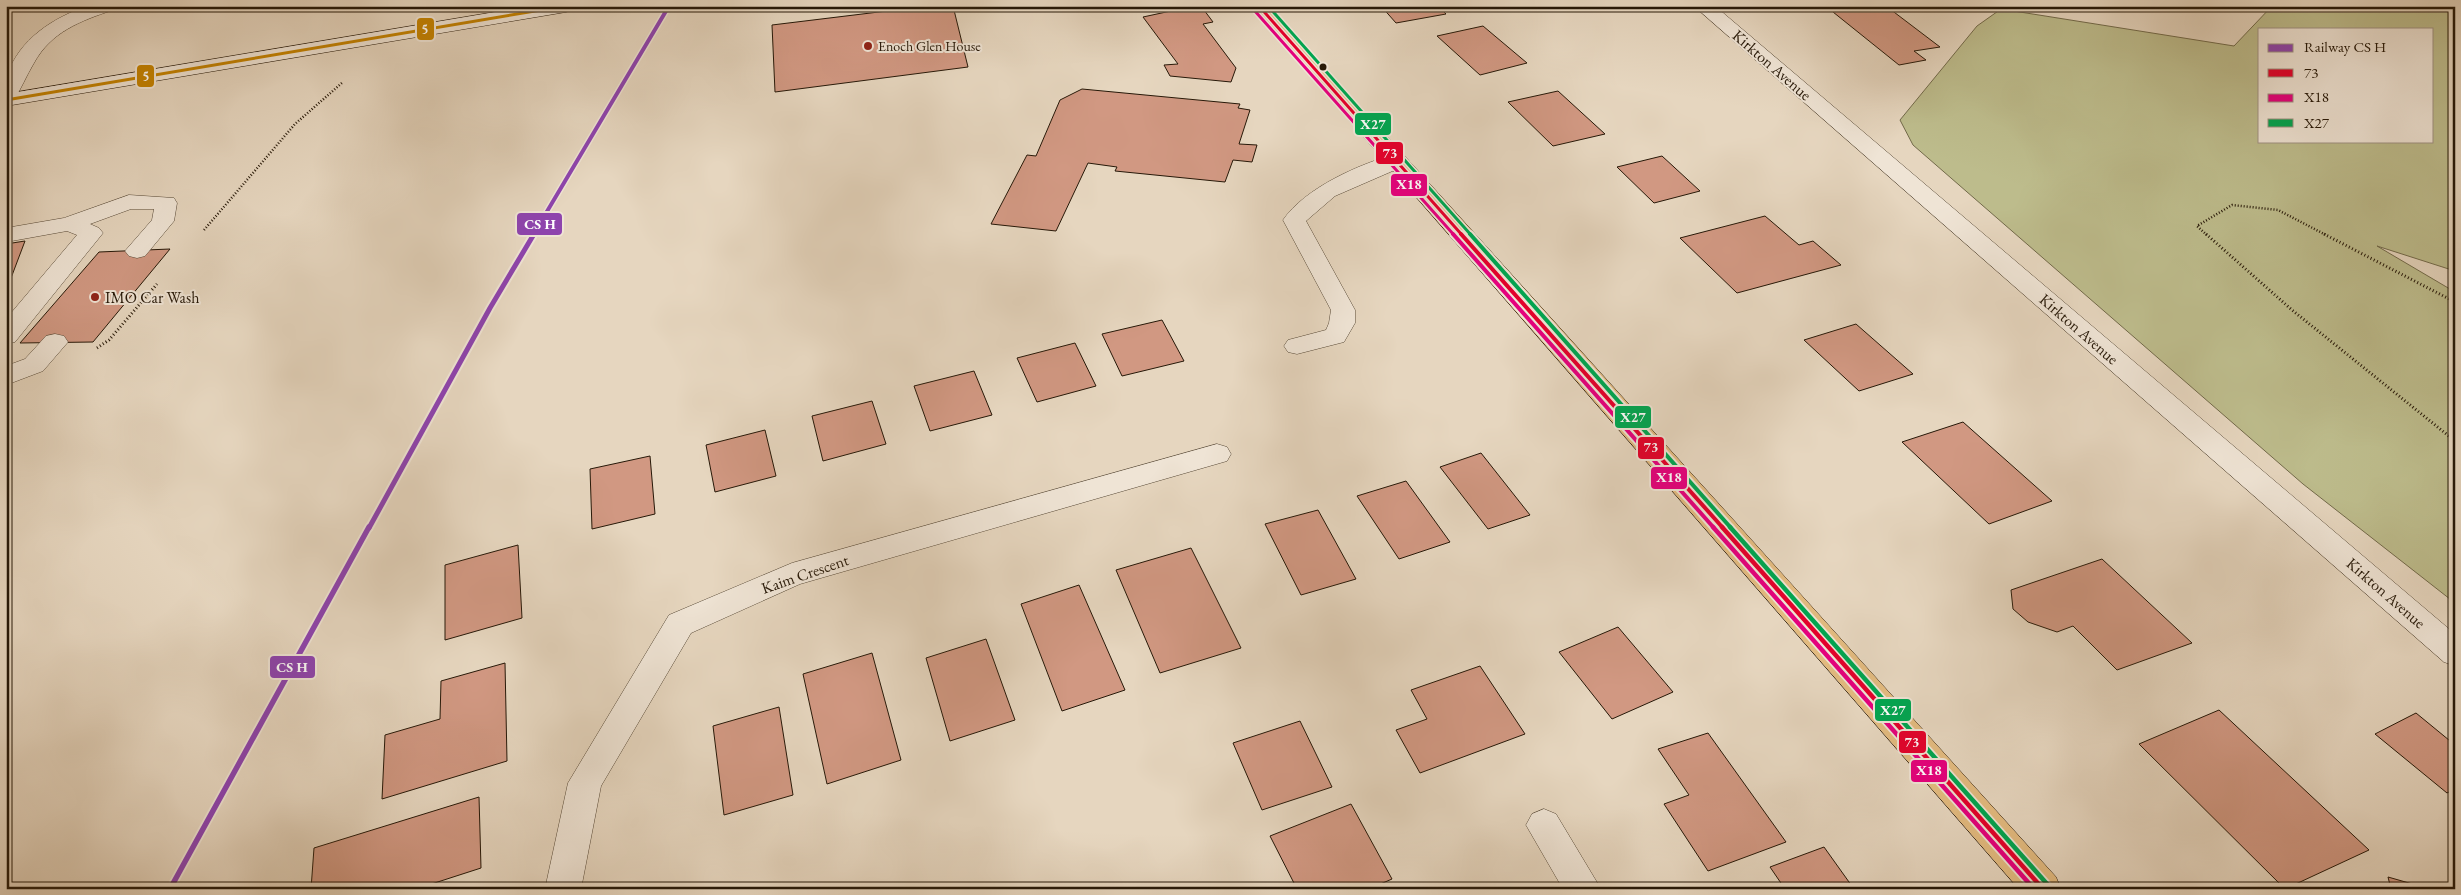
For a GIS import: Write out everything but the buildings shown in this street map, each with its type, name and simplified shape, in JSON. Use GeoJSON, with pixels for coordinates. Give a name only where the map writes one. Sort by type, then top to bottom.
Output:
{"type":"FeatureCollection","features":[{"type":"Feature","properties":{"kind":"main road"},"geometry":{"type":"LineString","coordinates":[[1259,6],[2043,889]]}},
{"type":"Feature","properties":{"kind":"street"},"geometry":{"type":"LineString","coordinates":[[6,99],[21,66],[46,34],[84,12],[106,6]]}},
{"type":"Feature","properties":{"kind":"street"},"geometry":{"type":"LineString","coordinates":[[6,99],[566,6]]}},
{"type":"Feature","properties":{"kind":"street","name":"Kirkton Avenue"},"geometry":{"type":"LineString","coordinates":[[1703,6],[2455,653]]}},
{"type":"Feature","properties":{"kind":"street"},"geometry":{"type":"LineString","coordinates":[[1297,346],[1335,336],[1342,323],[1343,310],[1294,220],[1302,209],[1329,191],[1396,161]]}},
{"type":"Feature","properties":{"kind":"street"},"geometry":{"type":"LineString","coordinates":[[6,235],[69,224],[129,202],[166,203],[163,221],[137,250]]}},
{"type":"Feature","properties":{"kind":"street"},"geometry":{"type":"LineString","coordinates":[[6,336],[91,233],[69,224]]}},
{"type":"Feature","properties":{"kind":"street"},"geometry":{"type":"LineString","coordinates":[[6,376],[34,365],[55,342]]}},
{"type":"Feature","properties":{"kind":"street","name":"Kaim Crescent"},"geometry":{"type":"LineString","coordinates":[[564,889],[585,783],[680,624],[792,575],[1217,454]]}},
{"type":"Feature","properties":{"kind":"street"},"geometry":{"type":"LineString","coordinates":[[1544,825],[1583,889]]}},
{"type":"Feature","properties":{"kind":"path"},"geometry":{"type":"LineString","coordinates":[[2455,302],[2278,210],[2232,206],[2197,226],[2292,310],[2455,441]]}},
{"type":"Feature","properties":{"kind":"shaded area"},"geometry":{"type":"Polygon","coordinates":[[[2272,6],[2455,6],[2455,271],[2377,246],[2455,292],[2455,603],[2303,484],[1913,145],[1900,120],[1977,26],[2001,9],[2234,46],[2272,6]]]}},
{"type":"Feature","properties":{"kind":"transit line","name":"5"},"geometry":{"type":"LineString","coordinates":[[6,100],[565,6]]}},
{"type":"Feature","properties":{"kind":"transit line"},"geometry":{"type":"LineString","coordinates":[[170,889],[490,308],[669,6]]}},
{"type":"Feature","properties":{"kind":"transit line","name":"73"},"geometry":{"type":"LineString","coordinates":[[1259,6],[2043,889]]}},
{"type":"Feature","properties":{"kind":"transit line","name":"X27"},"geometry":{"type":"LineString","coordinates":[[1268,6],[2048,885]]}},
{"type":"Feature","properties":{"kind":"transit line","name":"X18"},"geometry":{"type":"LineString","coordinates":[[1254,10],[2034,889]]}},
{"type":"Feature","properties":{"kind":"place","name":"Enoch Glen House"},"geometry":{"type":"Point","coordinates":[868,46]}},
{"type":"Feature","properties":{"kind":"place","name":"IMO Car Wash"},"geometry":{"type":"Point","coordinates":[95,297]}}]}
